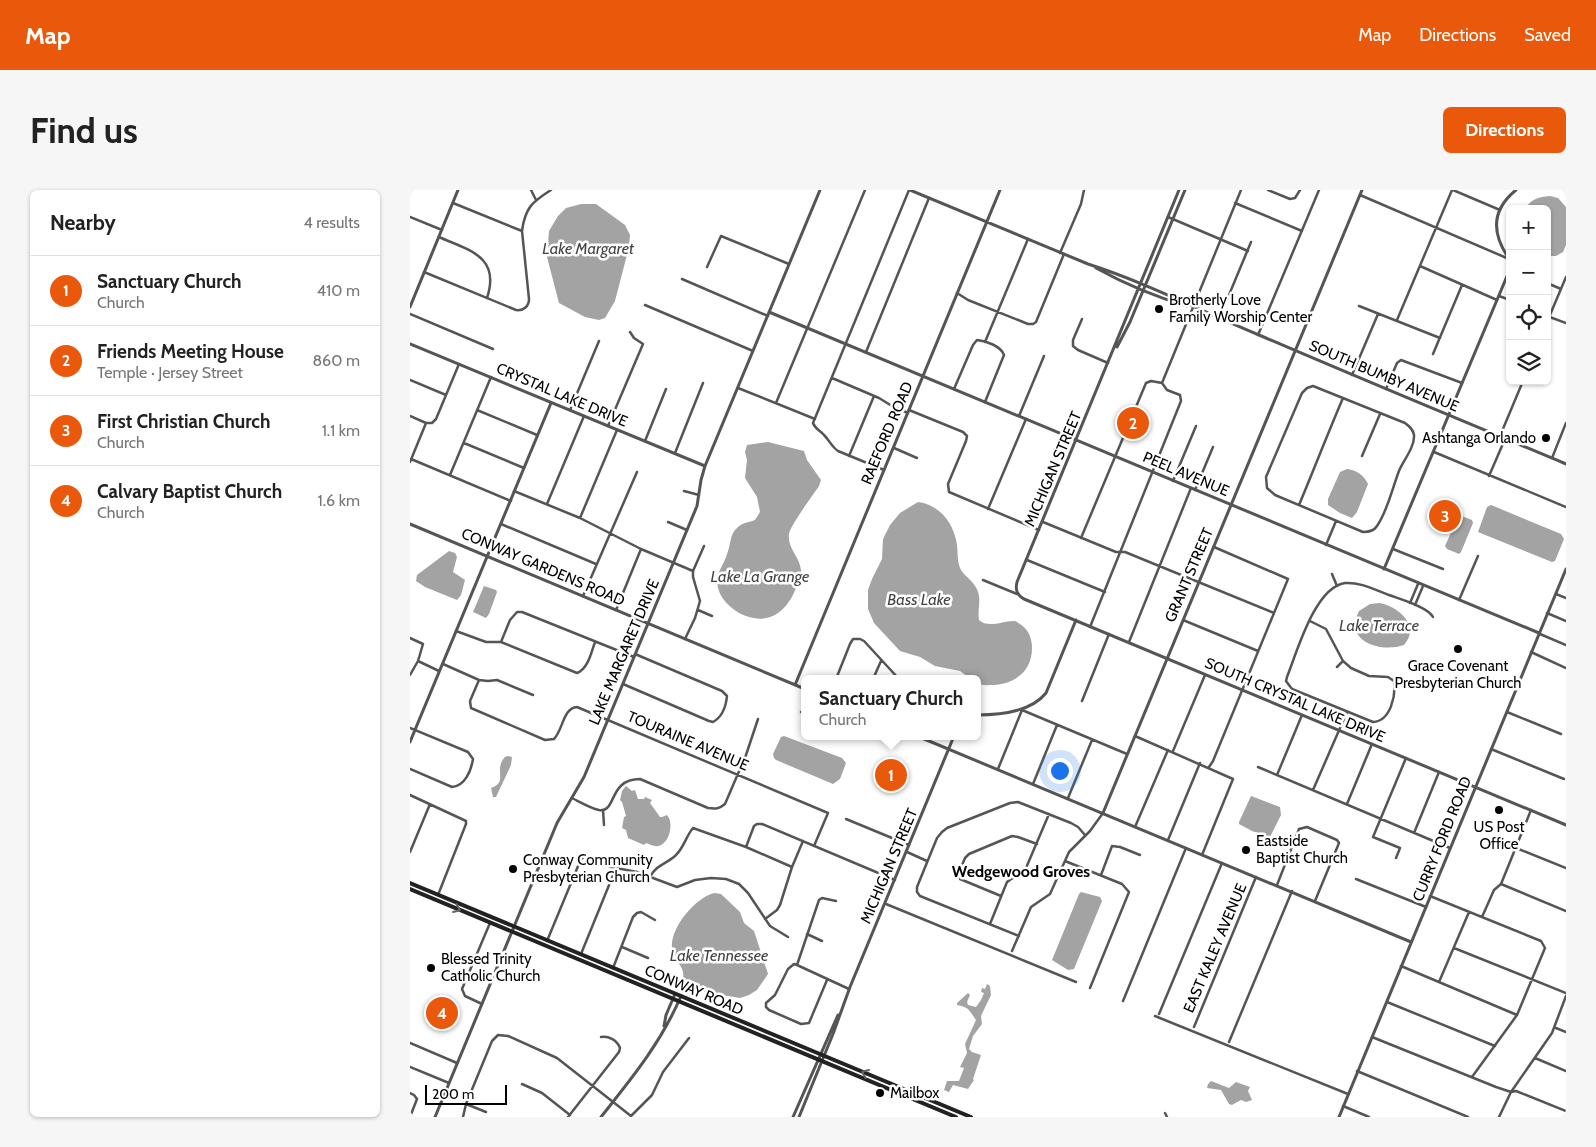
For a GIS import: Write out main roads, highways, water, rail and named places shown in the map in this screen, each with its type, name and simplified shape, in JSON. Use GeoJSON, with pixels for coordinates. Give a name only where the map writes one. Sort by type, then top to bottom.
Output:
{"type":"FeatureCollection","features":[{"type":"Feature","properties":{"kind":"main road","name":"CONWAY ROAD"},"geometry":{"type":"LineString","coordinates":[[411,884],[971,1117]]}},
{"type":"Feature","properties":{"kind":"main road","name":"CONWAY ROAD"},"geometry":{"type":"LineString","coordinates":[[410,889],[956,1117]]}},
{"type":"Feature","properties":{"kind":"main road"},"geometry":{"type":"LineString","coordinates":[[715,1017],[721,1016],[739,1021]]}},
{"type":"Feature","properties":{"kind":"water"},"geometry":{"type":"Polygon","coordinates":[[[1542,197],[1558,198],[1566,207],[1566,245],[1563,252],[1556,256],[1551,256],[1551,205],[1528,205],[1535,199],[1542,197]]]}},
{"type":"Feature","properties":{"kind":"water","name":"Lake Margaret"},"geometry":{"type":"Polygon","coordinates":[[[581,204],[596,204],[625,225],[630,235],[629,247],[615,301],[605,318],[599,320],[585,317],[559,303],[547,257],[549,231],[558,216],[566,208],[581,204]]]}},
{"type":"Feature","properties":{"kind":"water","name":"Lake La Grange"},"geometry":{"type":"Polygon","coordinates":[[[768,442],[804,451],[807,460],[821,480],[789,534],[790,544],[800,565],[801,575],[799,582],[792,597],[781,611],[774,616],[758,619],[739,613],[724,601],[717,585],[719,572],[727,554],[733,532],[742,524],[755,520],[760,512],[757,497],[745,478],[747,460],[745,452],[747,445],[768,442]]]}},
{"type":"Feature","properties":{"kind":"water"},"geometry":{"type":"Polygon","coordinates":[[[1347,469],[1354,470],[1368,484],[1357,512],[1352,518],[1328,505],[1328,499],[1340,472],[1347,469]]]}},
{"type":"Feature","properties":{"kind":"water","name":"Bass Lake"},"geometry":{"type":"Polygon","coordinates":[[[918,502],[933,507],[945,516],[953,529],[960,568],[979,594],[979,620],[987,624],[1015,621],[1025,628],[1030,637],[1032,655],[1026,669],[1016,679],[1001,684],[981,684],[981,675],[966,675],[960,671],[935,666],[920,657],[900,651],[874,623],[868,609],[868,590],[882,559],[883,539],[890,525],[900,513],[918,502]]]}},
{"type":"Feature","properties":{"kind":"water"},"geometry":{"type":"Polygon","coordinates":[[[1491,505],[1561,534],[1564,539],[1555,561],[1552,562],[1478,532],[1487,507],[1491,505]]]}},
{"type":"Feature","properties":{"kind":"water"},"geometry":{"type":"Polygon","coordinates":[[[1459,515],[1472,520],[1473,523],[1459,554],[1447,549],[1445,546],[1459,515]]]}},
{"type":"Feature","properties":{"kind":"water"},"geometry":{"type":"Polygon","coordinates":[[[449,551],[455,553],[457,557],[453,572],[465,580],[461,595],[457,600],[425,587],[416,581],[417,575],[449,551]]]}},
{"type":"Feature","properties":{"kind":"water"},"geometry":{"type":"Polygon","coordinates":[[[484,586],[497,592],[486,618],[473,612],[484,586]]]}},
{"type":"Feature","properties":{"kind":"water","name":"Lake Terrace"},"geometry":{"type":"Polygon","coordinates":[[[1380,603],[1394,609],[1406,618],[1410,631],[1409,638],[1404,645],[1395,647],[1375,646],[1367,643],[1356,631],[1355,622],[1359,611],[1370,604],[1380,603]]]}},
{"type":"Feature","properties":{"kind":"water"},"geometry":{"type":"Polygon","coordinates":[[[784,736],[842,758],[846,763],[840,779],[833,784],[776,760],[773,754],[781,737],[784,736]]]}},
{"type":"Feature","properties":{"kind":"water"},"geometry":{"type":"Polygon","coordinates":[[[508,756],[512,757],[511,765],[496,797],[493,797],[491,788],[500,781],[502,761],[508,756]]]}},
{"type":"Feature","properties":{"kind":"water"},"geometry":{"type":"Polygon","coordinates":[[[626,786],[632,791],[635,790],[638,799],[644,799],[645,797],[652,800],[650,803],[660,817],[667,815],[669,818],[670,832],[662,844],[655,846],[646,843],[644,845],[628,838],[626,830],[622,828],[624,817],[626,816],[620,800],[622,791],[626,786]]]}},
{"type":"Feature","properties":{"kind":"water"},"geometry":{"type":"Polygon","coordinates":[[[1251,796],[1280,807],[1281,815],[1270,837],[1239,824],[1251,796]]]}},
{"type":"Feature","properties":{"kind":"water"},"geometry":{"type":"Polygon","coordinates":[[[1081,892],[1100,897],[1102,901],[1074,969],[1068,970],[1052,960],[1081,892]]]}},
{"type":"Feature","properties":{"kind":"water","name":"Lake Tennessee"},"geometry":{"type":"Polygon","coordinates":[[[714,893],[721,894],[740,912],[744,923],[754,931],[768,974],[757,990],[740,998],[722,995],[715,996],[684,987],[682,969],[675,958],[672,948],[675,932],[685,915],[699,901],[714,893]]]}},
{"type":"Feature","properties":{"kind":"water"},"geometry":{"type":"Polygon","coordinates":[[[987,984],[990,986],[991,995],[981,1016],[982,1024],[973,1036],[969,1049],[981,1055],[974,1080],[968,1089],[953,1085],[949,1092],[944,1090],[947,1081],[959,1081],[964,1068],[960,1067],[967,1053],[965,1044],[976,1020],[968,1010],[957,1005],[957,1003],[968,993],[970,995],[967,1002],[968,1005],[976,1007],[984,993],[981,992],[982,988],[985,989],[987,984]]]}},
{"type":"Feature","properties":{"kind":"water"},"geometry":{"type":"Polygon","coordinates":[[[1211,1081],[1229,1088],[1236,1082],[1250,1087],[1248,1091],[1252,1100],[1246,1102],[1241,1100],[1232,1105],[1229,1104],[1221,1090],[1207,1088],[1211,1081]]]}},
{"type":"Feature","properties":{"kind":"place","name":"Brotherly Love Family Worship Center"},"geometry":{"type":"Point","coordinates":[1159,309]}},
{"type":"Feature","properties":{"kind":"place","name":"Friends Meeting House"},"geometry":{"type":"Point","coordinates":[1133,423]}},
{"type":"Feature","properties":{"kind":"place","name":"Ashtanga Orlando"},"geometry":{"type":"Point","coordinates":[1546,438]}},
{"type":"Feature","properties":{"kind":"place","name":"First Christian Church"},"geometry":{"type":"Point","coordinates":[1445,516]}},
{"type":"Feature","properties":{"kind":"place","name":"Grace Covenant Presbyterian Church"},"geometry":{"type":"Point","coordinates":[1458,649]}},
{"type":"Feature","properties":{"kind":"place","name":"Sanctuary Church"},"geometry":{"type":"Point","coordinates":[891,775]}},
{"type":"Feature","properties":{"kind":"place","name":"US Post Office"},"geometry":{"type":"Point","coordinates":[1499,810]}},
{"type":"Feature","properties":{"kind":"place","name":"Eastside Baptist Church"},"geometry":{"type":"Point","coordinates":[1246,850]}},
{"type":"Feature","properties":{"kind":"place","name":"Conway Community Presbyterian Church"},"geometry":{"type":"Point","coordinates":[513,869]}},
{"type":"Feature","properties":{"kind":"place","name":"Blessed Trinity Catholic Church"},"geometry":{"type":"Point","coordinates":[431,968]}},
{"type":"Feature","properties":{"kind":"place","name":"Calvary Baptist Church"},"geometry":{"type":"Point","coordinates":[442,1013]}},
{"type":"Feature","properties":{"kind":"place","name":"Mailbox"},"geometry":{"type":"Point","coordinates":[880,1093]}},
{"type":"Feature","properties":{"kind":"district","name":"Wedgewood Groves"},"geometry":{"type":"Point","coordinates":[1021,871]}}]}
